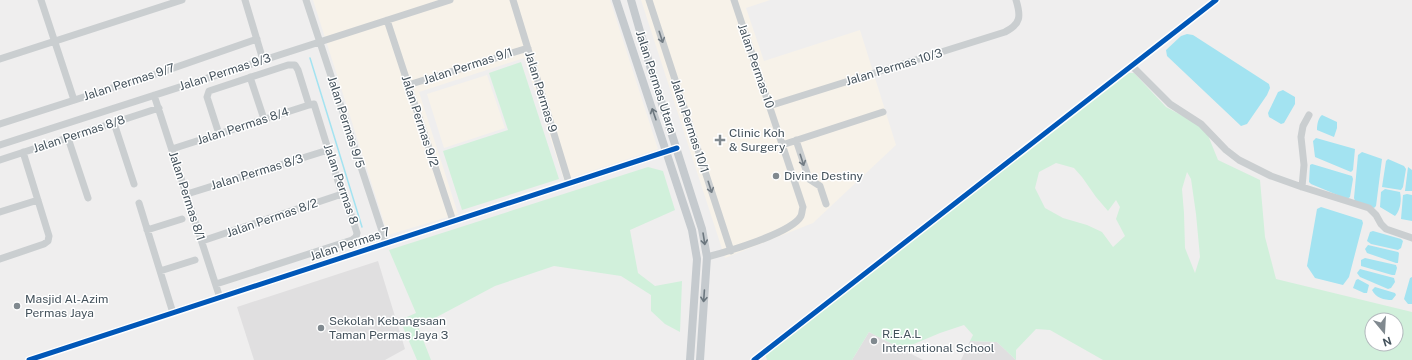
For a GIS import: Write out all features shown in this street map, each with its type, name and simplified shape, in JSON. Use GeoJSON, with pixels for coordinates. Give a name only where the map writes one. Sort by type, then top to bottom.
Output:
{"type":"FeatureCollection","features":[{"type":"Feature","properties":{"kind":"main road","name":"Jalan Permas Utara"},"geometry":{"type":"LineString","coordinates":[[616,0],[692,230],[697,258],[690,360]]}},
{"type":"Feature","properties":{"kind":"main road","name":"Jalan Permas Utara"},"geometry":{"type":"LineString","coordinates":[[631,0],[650,66],[702,229],[707,257],[700,360]]}},
{"type":"Feature","properties":{"kind":"main road"},"geometry":{"type":"LineString","coordinates":[[640,71],[647,72],[650,66]]}},
{"type":"Feature","properties":{"kind":"street"},"geometry":{"type":"LineString","coordinates":[[41,0],[74,100]]}},
{"type":"Feature","properties":{"kind":"street"},"geometry":{"type":"LineString","coordinates":[[0,59],[182,0]]}},
{"type":"Feature","properties":{"kind":"street"},"geometry":{"type":"LineString","coordinates":[[245,0],[263,60]]}},
{"type":"Feature","properties":{"kind":"street","name":"Jalan Permas 9/5"},"geometry":{"type":"LineString","coordinates":[[306,0],[386,243]]}},
{"type":"Feature","properties":{"kind":"street","name":"Jalan Permas 9/3"},"geometry":{"type":"LineString","coordinates":[[0,145],[450,0]]}},
{"type":"Feature","properties":{"kind":"street","name":"Jalan Permas 9"},"geometry":{"type":"LineString","coordinates":[[513,0],[569,183]]}},
{"type":"Feature","properties":{"kind":"street","name":"Jalan Permas 10/1"},"geometry":{"type":"LineString","coordinates":[[649,0],[731,251]]}},
{"type":"Feature","properties":{"kind":"street","name":"Jalan Permas 10"},"geometry":{"type":"LineString","coordinates":[[707,257],[731,251],[769,237],[794,224],[801,216],[803,207],[734,0]]}},
{"type":"Feature","properties":{"kind":"street","name":"Jalan Permas 10/3"},"geometry":{"type":"LineString","coordinates":[[769,106],[1011,30],[1020,18],[1016,0]]}},
{"type":"Feature","properties":{"kind":"street"},"geometry":{"type":"LineString","coordinates":[[754,360],[1216,0]]}},
{"type":"Feature","properties":{"kind":"street","name":"Jalan Permas 9/2"},"geometry":{"type":"LineString","coordinates":[[387,20],[453,221]]}},
{"type":"Feature","properties":{"kind":"street","name":"Jalan Permas 9/7"},"geometry":{"type":"LineString","coordinates":[[0,124],[165,71],[257,39]]}},
{"type":"Feature","properties":{"kind":"street","name":"Jalan Permas 9/1"},"geometry":{"type":"LineString","coordinates":[[408,85],[528,48]]}},
{"type":"Feature","properties":{"kind":"street","name":"Jalan Permas 8"},"geometry":{"type":"LineString","coordinates":[[216,284],[352,240],[356,238],[357,233],[346,199],[342,194],[320,120],[311,105],[295,65],[288,65],[250,77]]}},
{"type":"Feature","properties":{"kind":"street"},"geometry":{"type":"LineString","coordinates":[[1132,66],[1170,104],[1202,124],[1232,156],[1270,176],[1369,208],[1386,229],[1412,238]]}},
{"type":"Feature","properties":{"kind":"street"},"geometry":{"type":"LineString","coordinates":[[219,134],[207,94],[212,90],[250,77],[264,119]]}},
{"type":"Feature","properties":{"kind":"street","name":"Jalan Permas 8/1"},"geometry":{"type":"LineString","coordinates":[[154,95],[220,298]]}},
{"type":"Feature","properties":{"kind":"street","name":"Jalan Permas 8/4"},"geometry":{"type":"LineString","coordinates":[[172,149],[311,105]]}},
{"type":"Feature","properties":{"kind":"street","name":"Jalan Permas 8/8"},"geometry":{"type":"LineString","coordinates":[[0,160],[159,108]]}},
{"type":"Feature","properties":{"kind":"street"},"geometry":{"type":"LineString","coordinates":[[782,145],[883,112]]}},
{"type":"Feature","properties":{"kind":"street"},"geometry":{"type":"LineString","coordinates":[[1302,187],[1304,165],[1301,137],[1303,126],[1310,116]]}},
{"type":"Feature","properties":{"kind":"street"},"geometry":{"type":"LineString","coordinates":[[114,123],[134,184]]}},
{"type":"Feature","properties":{"kind":"street"},"geometry":{"type":"LineString","coordinates":[[68,138],[88,198]]}},
{"type":"Feature","properties":{"kind":"street"},"geometry":{"type":"LineString","coordinates":[[796,140],[809,179],[820,186],[826,204]]}},
{"type":"Feature","properties":{"kind":"street","name":"Jalan Permas 7"},"geometry":{"type":"LineString","coordinates":[[29,360],[40,358],[677,148]]}},
{"type":"Feature","properties":{"kind":"street","name":"Jalan Permas 8/3"},"geometry":{"type":"LineString","coordinates":[[187,194],[328,150]]}},
{"type":"Feature","properties":{"kind":"street"},"geometry":{"type":"LineString","coordinates":[[0,259],[44,244],[48,241],[49,236],[23,152]]}},
{"type":"Feature","properties":{"kind":"street","name":"Jalan Permas 8/2"},"geometry":{"type":"LineString","coordinates":[[202,241],[342,194]]}},
{"type":"Feature","properties":{"kind":"street"},"geometry":{"type":"LineString","coordinates":[[0,212],[38,200]]}},
{"type":"Feature","properties":{"kind":"street"},"geometry":{"type":"LineString","coordinates":[[139,202],[173,313]]}},
{"type":"Feature","properties":{"kind":"street"},"geometry":{"type":"LineString","coordinates":[[147,230],[182,219]]}},
{"type":"Feature","properties":{"kind":"street"},"geometry":{"type":"LineString","coordinates":[[160,271],[195,260]]}},
{"type":"Feature","properties":{"kind":"shaded area"},"geometry":{"type":"Polygon","coordinates":[[[313,0],[610,0],[658,149],[564,180],[524,58],[419,92],[458,214],[388,235],[313,0]]]}},
{"type":"Feature","properties":{"kind":"shaded area"},"geometry":{"type":"Polygon","coordinates":[[[641,0],[770,0],[746,8],[764,61],[860,30],[896,145],[813,223],[725,258],[641,0]]]}},
{"type":"Feature","properties":{"kind":"shaded area"},"geometry":{"type":"Polygon","coordinates":[[[487,75],[505,128],[444,148],[427,94],[487,75]]]}},
{"type":"Feature","properties":{"kind":"shaded area","name":"Sekolah Kebangsaan Taman Permas Jaya 3"},"geometry":{"type":"Polygon","coordinates":[[[378,261],[405,349],[385,360],[254,360],[237,307],[378,261]]]}},
{"type":"Feature","properties":{"kind":"shaded area","name":"R.E.A.L International School"},"geometry":{"type":"Polygon","coordinates":[[[869,332],[923,360],[852,360],[869,332]]]}},
{"type":"Feature","properties":{"kind":"shaded area","name":"R.E.A.L International School"},"geometry":{"type":"Polygon","coordinates":[[[970,341],[997,342],[1016,360],[961,360],[970,341]]]}},
{"type":"Feature","properties":{"kind":"green space"},"geometry":{"type":"Polygon","coordinates":[[[521,62],[559,179],[462,210],[443,151],[508,130],[489,73],[521,62]]]}},
{"type":"Feature","properties":{"kind":"green space"},"geometry":{"type":"Polygon","coordinates":[[[1128,73],[1134,73],[1166,107],[1205,128],[1218,160],[1260,180],[1265,237],[1276,279],[1412,312],[1412,360],[1103,360],[1050,330],[1036,329],[1016,350],[1016,360],[997,342],[970,341],[973,335],[964,325],[940,333],[902,349],[869,332],[852,360],[767,360],[765,354],[1128,73]],[[1056,163],[1039,172],[1035,188],[1045,208],[1063,218],[1087,225],[1102,232],[1113,247],[1125,236],[1116,219],[1120,207],[1116,200],[1108,211],[1074,168],[1056,163]],[[1187,172],[1182,189],[1185,248],[1195,273],[1200,257],[1191,179],[1187,172]]]}},
{"type":"Feature","properties":{"kind":"green space"},"geometry":{"type":"Polygon","coordinates":[[[648,167],[663,171],[675,210],[630,230],[638,273],[655,286],[682,281],[680,332],[665,324],[651,311],[651,295],[621,276],[554,266],[495,286],[418,327],[431,360],[417,360],[400,320],[416,313],[389,250],[648,167]]]}},
{"type":"Feature","properties":{"kind":"water"},"geometry":{"type":"Polygon","coordinates":[[[1187,34],[1193,35],[1269,84],[1270,88],[1267,95],[1247,124],[1241,126],[1167,56],[1166,50],[1181,36],[1187,34]]]}},
{"type":"Feature","properties":{"kind":"water"},"geometry":{"type":"Polygon","coordinates":[[[1283,90],[1295,97],[1295,104],[1284,123],[1281,124],[1269,117],[1268,113],[1278,92],[1283,90]]]}},
{"type":"Feature","properties":{"kind":"water"},"geometry":{"type":"Polygon","coordinates":[[[1322,115],[1337,122],[1334,137],[1317,130],[1319,120],[1322,115]]]}},
{"type":"Feature","properties":{"kind":"water"},"geometry":{"type":"Polygon","coordinates":[[[1316,138],[1355,149],[1353,170],[1351,172],[1315,157],[1313,141],[1316,138]]]}},
{"type":"Feature","properties":{"kind":"water"},"geometry":{"type":"Polygon","coordinates":[[[1362,152],[1382,159],[1376,206],[1374,208],[1355,201],[1354,198],[1358,155],[1362,152]]]}},
{"type":"Feature","properties":{"kind":"water"},"geometry":{"type":"Polygon","coordinates":[[[1388,159],[1404,166],[1406,169],[1403,187],[1401,190],[1382,187],[1386,161],[1388,159]]]}},
{"type":"Feature","properties":{"kind":"water"},"geometry":{"type":"Polygon","coordinates":[[[1312,164],[1352,176],[1353,179],[1350,197],[1347,199],[1311,184],[1309,182],[1310,165],[1312,164]]]}},
{"type":"Feature","properties":{"kind":"water"},"geometry":{"type":"Polygon","coordinates":[[[1408,167],[1412,170],[1412,191],[1405,191],[1408,167]]]}},
{"type":"Feature","properties":{"kind":"water"},"geometry":{"type":"Polygon","coordinates":[[[1385,189],[1400,192],[1400,205],[1395,216],[1380,207],[1381,192],[1385,189]]]}},
{"type":"Feature","properties":{"kind":"water"},"geometry":{"type":"Polygon","coordinates":[[[1403,195],[1412,195],[1412,221],[1401,219],[1403,195]]]}},
{"type":"Feature","properties":{"kind":"water"},"geometry":{"type":"Polygon","coordinates":[[[1321,207],[1362,220],[1363,223],[1349,277],[1343,285],[1315,278],[1307,266],[1317,209],[1321,207]]]}},
{"type":"Feature","properties":{"kind":"water"},"geometry":{"type":"Polygon","coordinates":[[[1373,231],[1401,239],[1403,241],[1401,248],[1398,250],[1371,244],[1367,241],[1370,232],[1373,231]]]}},
{"type":"Feature","properties":{"kind":"water"},"geometry":{"type":"Polygon","coordinates":[[[1368,245],[1398,252],[1398,263],[1367,253],[1365,249],[1368,245]]]}},
{"type":"Feature","properties":{"kind":"water"},"geometry":{"type":"Polygon","coordinates":[[[1365,258],[1396,265],[1397,268],[1395,275],[1361,266],[1361,260],[1365,258]]]}},
{"type":"Feature","properties":{"kind":"water"},"geometry":{"type":"Polygon","coordinates":[[[1360,269],[1394,278],[1395,282],[1391,288],[1388,289],[1360,277],[1357,273],[1360,269]]]}},
{"type":"Feature","properties":{"kind":"water"},"geometry":{"type":"Polygon","coordinates":[[[1412,277],[1412,304],[1408,304],[1404,299],[1410,278],[1412,277]]]}},
{"type":"Feature","properties":{"kind":"water"},"geometry":{"type":"Polygon","coordinates":[[[1358,279],[1369,285],[1367,293],[1353,288],[1356,280],[1358,279]]]}},
{"type":"Feature","properties":{"kind":"water"},"geometry":{"type":"Polygon","coordinates":[[[1375,287],[1395,293],[1396,295],[1392,300],[1380,298],[1372,290],[1375,287]]]}},
{"type":"Feature","properties":{"kind":"waterway"},"geometry":{"type":"LineString","coordinates":[[310,58],[362,227]]}},
{"type":"Feature","properties":{"kind":"cycle path"},"geometry":{"type":"LineString","coordinates":[[754,360],[1216,0]]}},
{"type":"Feature","properties":{"kind":"cycle path"},"geometry":{"type":"LineString","coordinates":[[29,360],[677,148]]}},
{"type":"Feature","properties":{"kind":"place","name":"Clinic Koh & Surgery"},"geometry":{"type":"Point","coordinates":[720,140]}},
{"type":"Feature","properties":{"kind":"place","name":"Divine Destiny"},"geometry":{"type":"Point","coordinates":[776,176]}},
{"type":"Feature","properties":{"kind":"place","name":"Masjid Al-Azim Permas Jaya"},"geometry":{"type":"Point","coordinates":[17,306]}},
{"type":"Feature","properties":{"kind":"place","name":"Sekolah Kebangsaan Taman Permas Jaya 3"},"geometry":{"type":"Point","coordinates":[321,328]}},
{"type":"Feature","properties":{"kind":"place","name":"R.E.A.L International School"},"geometry":{"type":"Point","coordinates":[874,341]}}]}
